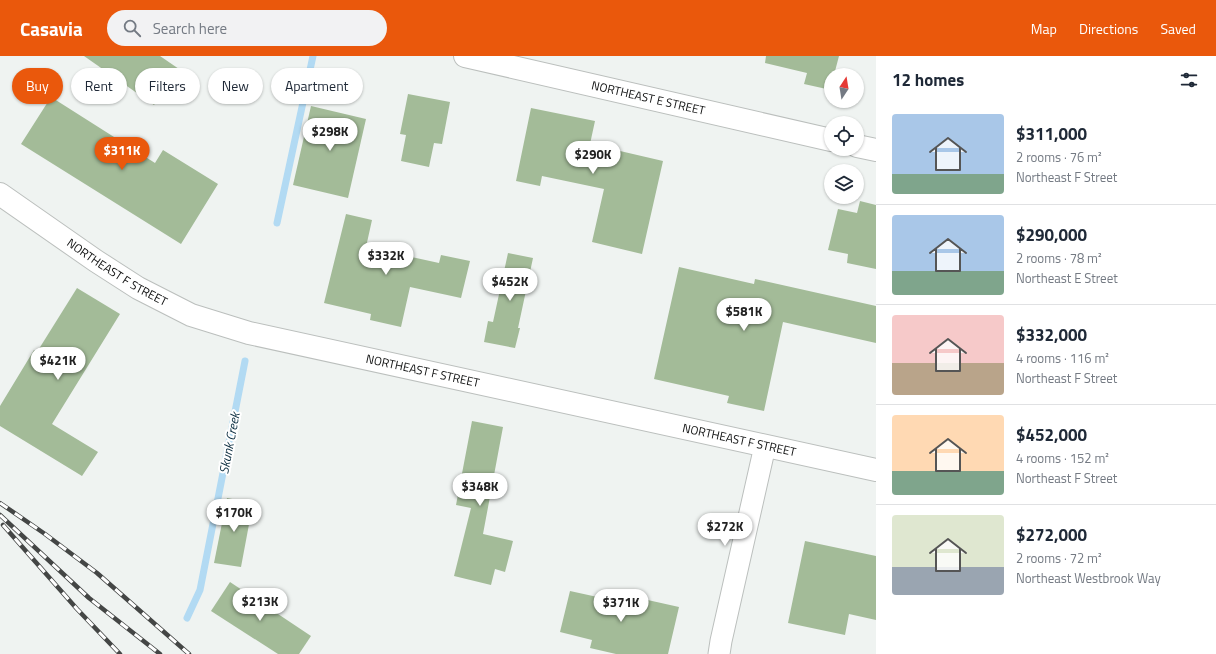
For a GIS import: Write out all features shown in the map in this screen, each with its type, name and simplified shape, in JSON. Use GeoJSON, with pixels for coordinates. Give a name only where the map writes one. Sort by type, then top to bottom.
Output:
{"type":"FeatureCollection","features":[{"type":"Feature","properties":{"kind":"main road","name":"NORTHEAST E STREET"},"geometry":{"type":"LineString","coordinates":[[465,56],[824,138]]}},
{"type":"Feature","properties":{"kind":"main road"},"geometry":{"type":"LineString","coordinates":[[864,147],[876,150]]}},
{"type":"Feature","properties":{"kind":"main road","name":"NORTHEAST F STREET"},"geometry":{"type":"LineString","coordinates":[[0,194],[96,261],[138,288],[191,315],[249,333],[876,470]]}},
{"type":"Feature","properties":{"kind":"street"},"geometry":{"type":"LineString","coordinates":[[719,654],[765,446]]}},
{"type":"Feature","properties":{"kind":"building"},"geometry":{"type":"Polygon","coordinates":[[[84,56],[160,56],[178,68],[135,68],[135,92],[127,86],[127,68],[101,68],[84,56]]]}},
{"type":"Feature","properties":{"kind":"building"},"geometry":{"type":"Polygon","coordinates":[[[766,56],[839,56],[836,68],[824,68],[824,88],[804,84],[807,73],[765,63],[766,56]]]}},
{"type":"Feature","properties":{"kind":"building"},"geometry":{"type":"Polygon","coordinates":[[[408,94],[450,102],[442,144],[434,143],[429,167],[401,161],[406,135],[400,134],[408,94]]]}},
{"type":"Feature","properties":{"kind":"building"},"geometry":{"type":"Polygon","coordinates":[[[47,104],[62,104],[155,163],[163,150],[218,184],[181,244],[21,144],[47,104]]]}},
{"type":"Feature","properties":{"kind":"building"},"geometry":{"type":"Polygon","coordinates":[[[311,106],[366,119],[348,198],[293,185],[311,106]]]}},
{"type":"Feature","properties":{"kind":"building"},"geometry":{"type":"Polygon","coordinates":[[[531,108],[595,121],[590,144],[663,161],[642,254],[592,242],[604,189],[542,176],[540,186],[516,181],[531,108]]]}},
{"type":"Feature","properties":{"kind":"building"},"geometry":{"type":"Polygon","coordinates":[[[864,202],[876,205],[876,269],[847,263],[848,254],[828,250],[838,209],[857,213],[859,204],[864,204],[864,202]]]}},
{"type":"Feature","properties":{"kind":"building"},"geometry":{"type":"Polygon","coordinates":[[[346,214],[372,220],[366,247],[439,263],[441,255],[470,261],[461,298],[410,287],[401,327],[370,320],[371,314],[324,303],[346,214]]]}},
{"type":"Feature","properties":{"kind":"building"},"geometry":{"type":"Polygon","coordinates":[[[508,253],[533,258],[515,348],[484,342],[488,321],[493,322],[508,253]]]}},
{"type":"Feature","properties":{"kind":"building"},"geometry":{"type":"Polygon","coordinates":[[[679,267],[754,284],[755,279],[876,306],[876,343],[783,322],[764,411],[727,403],[729,396],[654,379],[679,267]]]}},
{"type":"Feature","properties":{"kind":"building"},"geometry":{"type":"Polygon","coordinates":[[[77,288],[120,314],[52,424],[98,452],[82,476],[0,426],[0,406],[34,350],[37,352],[77,288]]]}},
{"type":"Feature","properties":{"kind":"building"},"geometry":{"type":"Polygon","coordinates":[[[472,421],[503,427],[483,534],[513,541],[505,572],[495,569],[491,585],[454,576],[471,508],[456,505],[472,421]]]}},
{"type":"Feature","properties":{"kind":"building"},"geometry":{"type":"Polygon","coordinates":[[[227,498],[253,503],[241,567],[214,563],[227,498]]]}},
{"type":"Feature","properties":{"kind":"building"},"geometry":{"type":"Polygon","coordinates":[[[805,541],[876,556],[876,620],[849,614],[845,635],[788,623],[805,541]]]}},
{"type":"Feature","properties":{"kind":"building"},"geometry":{"type":"Polygon","coordinates":[[[230,582],[311,636],[299,654],[278,654],[211,611],[230,582]]]}},
{"type":"Feature","properties":{"kind":"building"},"geometry":{"type":"Polygon","coordinates":[[[603,590],[679,607],[668,654],[616,654],[590,648],[592,640],[560,632],[570,591],[602,598],[603,590]]]}},
{"type":"Feature","properties":{"kind":"waterway","name":"Skunk Creek"},"geometry":{"type":"LineString","coordinates":[[277,223],[313,56]]}},
{"type":"Feature","properties":{"kind":"waterway","name":"Skunk Creek"},"geometry":{"type":"LineString","coordinates":[[187,618],[200,590],[245,361]]}},
{"type":"Feature","properties":{"kind":"railway"},"geometry":{"type":"LineString","coordinates":[[0,503],[97,573],[189,654]]}},
{"type":"Feature","properties":{"kind":"railway"},"geometry":{"type":"LineString","coordinates":[[0,515],[89,598],[160,654]]}},
{"type":"Feature","properties":{"kind":"railway"},"geometry":{"type":"LineString","coordinates":[[3,525],[77,609],[120,654]]}}]}
